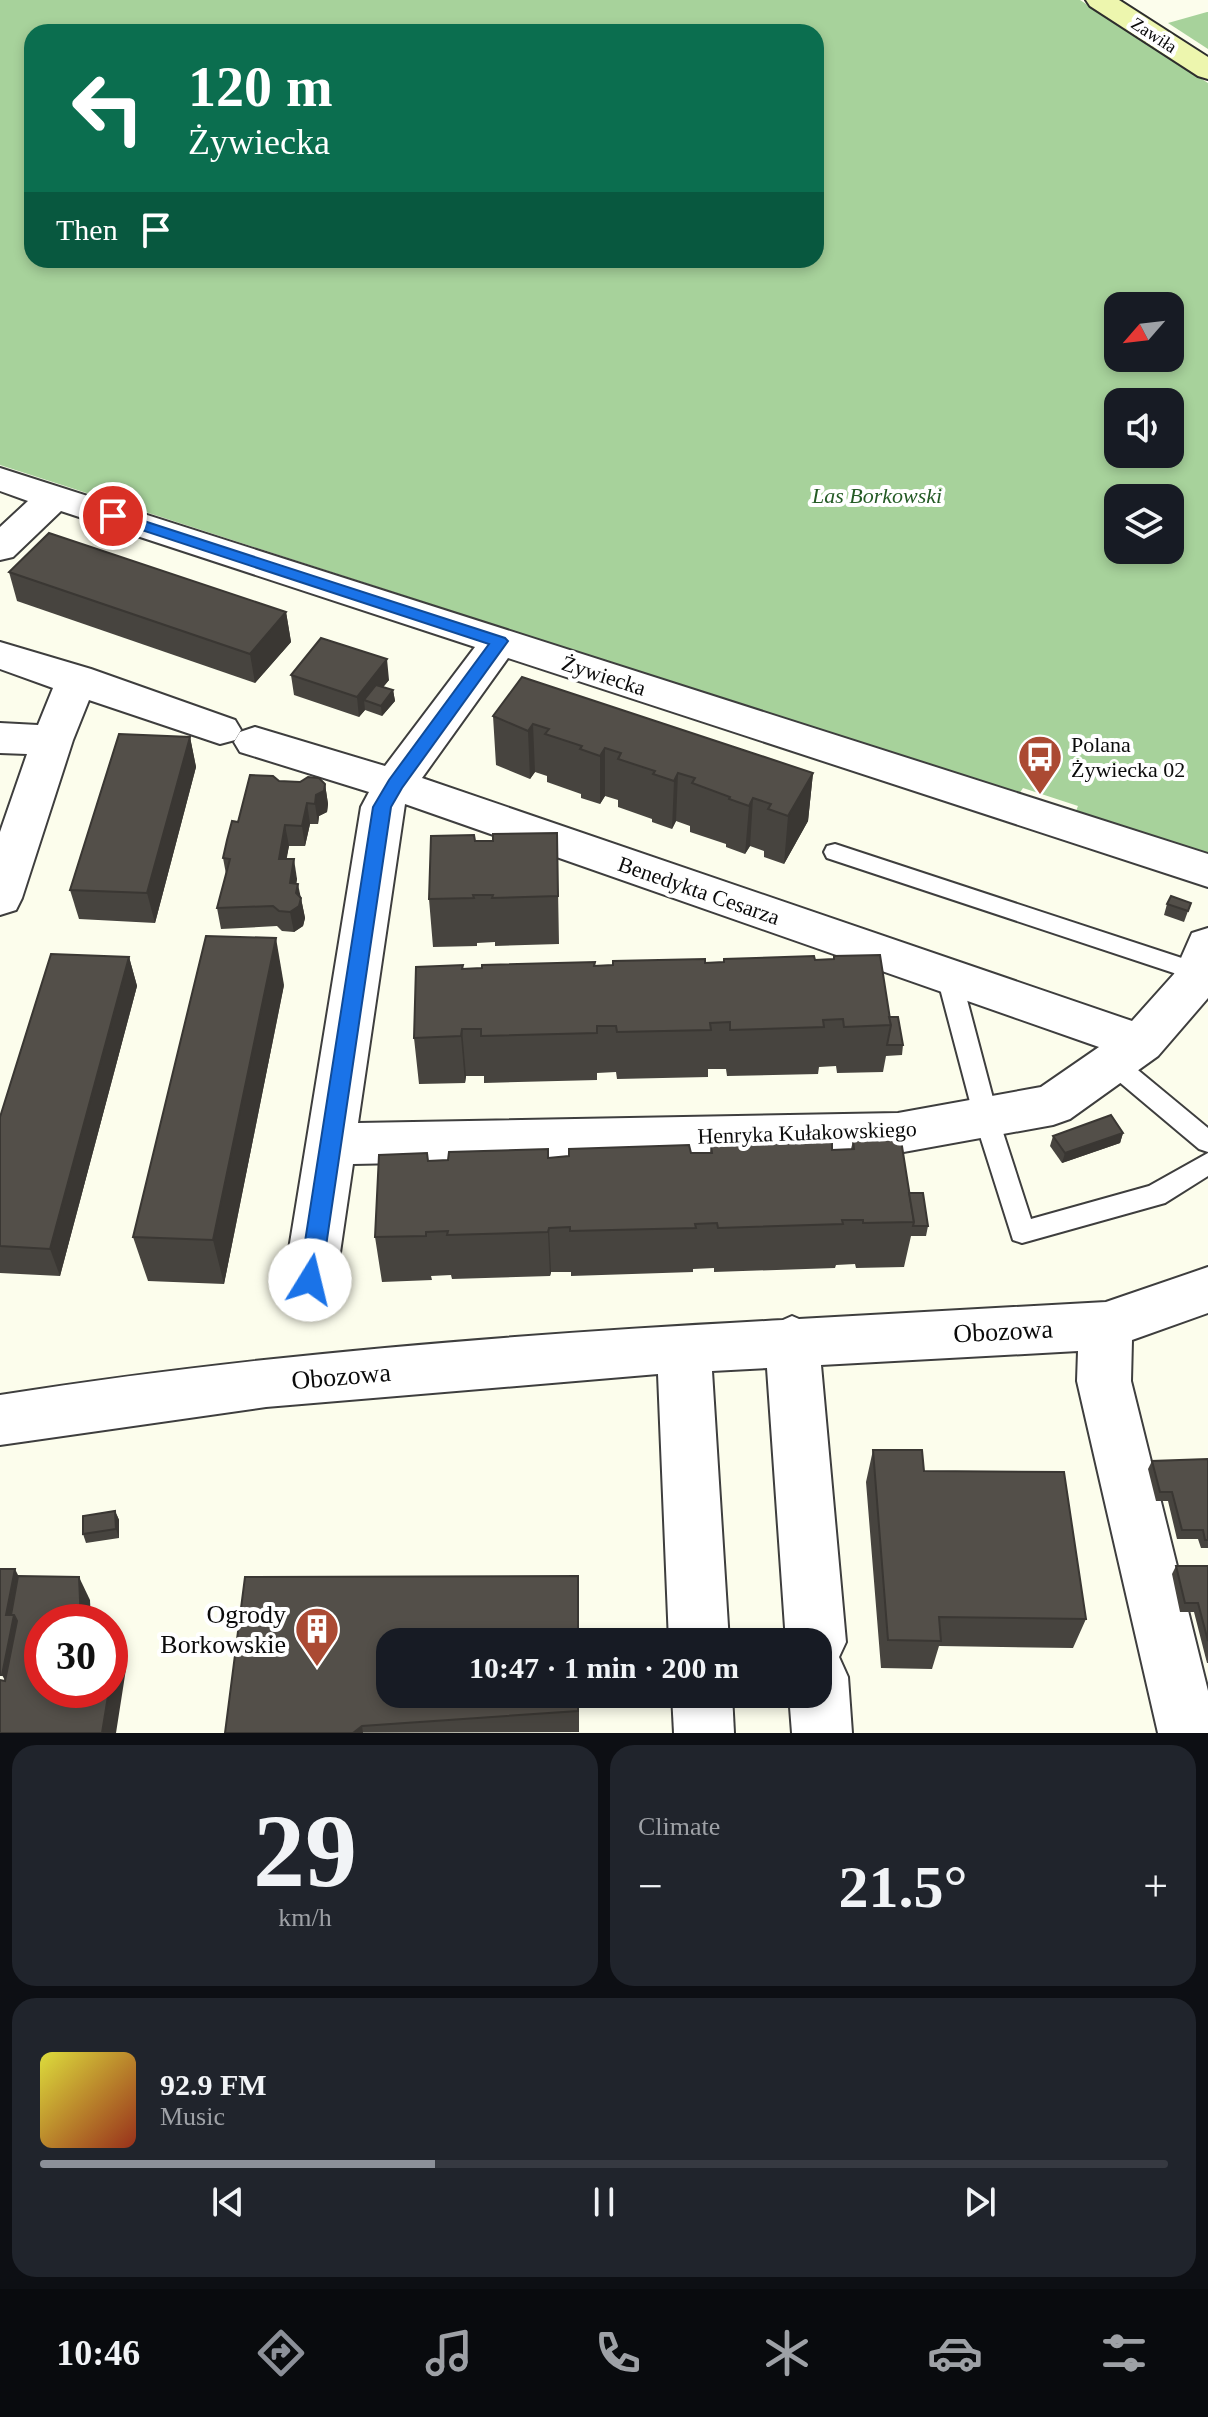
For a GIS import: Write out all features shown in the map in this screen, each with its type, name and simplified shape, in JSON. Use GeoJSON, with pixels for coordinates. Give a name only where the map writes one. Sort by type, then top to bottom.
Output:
{"type":"FeatureCollection","features":[{"type":"Feature","properties":{"kind":"street","name":"Zawiła"},"geometry":{"type":"LineString","coordinates":[[1100,0],[1208,70]]}},
{"type":"Feature","properties":{"kind":"street","name":"Żywiecka"},"geometry":{"type":"LineString","coordinates":[[0,479],[1208,871]]}},
{"type":"Feature","properties":{"kind":"street"},"geometry":{"type":"LineString","coordinates":[[0,548],[54,497]]}},
{"type":"Feature","properties":{"kind":"street"},"geometry":{"type":"LineString","coordinates":[[310,1280],[382,807],[395,784],[500,641]]}},
{"type":"Feature","properties":{"kind":"street","name":"Benedykta Cesarza"},"geometry":{"type":"LineString","coordinates":[[0,655],[238,736],[395,784],[949,977],[1127,1053]]}},
{"type":"Feature","properties":{"kind":"street"},"geometry":{"type":"LineString","coordinates":[[0,898],[13,816],[52,740],[77,679]]}},
{"type":"Feature","properties":{"kind":"street"},"geometry":{"type":"LineString","coordinates":[[0,738],[52,740]]}},
{"type":"Feature","properties":{"kind":"street","name":"Henryka Kułakowskiego"},"geometry":{"type":"LineString","coordinates":[[331,1144],[898,1133],[1053,1105],[1127,1053],[1194,983],[1203,958]]}},
{"type":"Feature","properties":{"kind":"street","name":"Obozowa"},"geometry":{"type":"LineString","coordinates":[[0,1420],[266,1382],[792,1340],[1106,1326],[1208,1290]]}},
{"type":"Feature","properties":{"kind":"street"},"geometry":{"type":"LineString","coordinates":[[1106,1326],[1104,1381],[1188,1733]]}},
{"type":"Feature","properties":{"kind":"street"},"geometry":{"type":"LineString","coordinates":[[792,1340],[815,1628]]}},
{"type":"Feature","properties":{"kind":"street"},"geometry":{"type":"LineString","coordinates":[[684,1348],[698,1628]]}},
{"type":"Feature","properties":{"kind":"street"},"geometry":{"type":"LineString","coordinates":[[703,1708],[704,1733]]}},
{"type":"Feature","properties":{"kind":"street"},"geometry":{"type":"LineString","coordinates":[[820,1708],[822,1733]]}},
{"type":"Feature","properties":{"kind":"lane"},"geometry":{"type":"LineString","coordinates":[[835,852],[1203,958]]}},
{"type":"Feature","properties":{"kind":"lane"},"geometry":{"type":"LineString","coordinates":[[949,977],[986,1117],[1022,1232],[1156,1195],[1208,1163]]}},
{"type":"Feature","properties":{"kind":"lane"},"geometry":{"type":"LineString","coordinates":[[1127,1053],[1208,1142]]}},
{"type":"Feature","properties":{"kind":"green space","name":"Las Borkowski"},"geometry":{"type":"Polygon","coordinates":[[[0,0],[1080,0],[1208,83],[1208,855],[1076,811],[1078,806],[1023,788],[1019,794],[0,465],[0,0]]]}},
{"type":"Feature","properties":{"kind":"green space"},"geometry":{"type":"Polygon","coordinates":[[[1207,12],[1208,49],[1168,23],[1207,12]]]}},
{"type":"Feature","properties":{"kind":"building"},"geometry":{"type":"Polygon","coordinates":[[[49,533],[286,612],[250,654],[9,572],[49,533]]]}},
{"type":"Feature","properties":{"kind":"building"},"geometry":{"type":"Polygon","coordinates":[[[321,638],[387,659],[357,697],[291,675],[321,638]]]}},
{"type":"Feature","properties":{"kind":"building"},"geometry":{"type":"Polygon","coordinates":[[[522,677],[813,773],[788,816],[768,809],[771,804],[753,798],[749,806],[692,783],[695,778],[678,773],[674,781],[618,759],[621,753],[605,748],[600,756],[580,749],[582,746],[545,734],[549,729],[533,724],[528,731],[493,716],[522,677]]]}},
{"type":"Feature","properties":{"kind":"building"},"geometry":{"type":"Polygon","coordinates":[[[376,685],[393,690],[381,706],[364,700],[376,685]]]}},
{"type":"Feature","properties":{"kind":"building"},"geometry":{"type":"Polygon","coordinates":[[[119,734],[190,737],[147,893],[70,890],[119,734]]]}},
{"type":"Feature","properties":{"kind":"building"},"geometry":{"type":"Polygon","coordinates":[[[250,775],[300,782],[308,777],[319,778],[325,784],[324,791],[316,795],[315,804],[307,803],[302,826],[285,825],[279,859],[294,859],[290,883],[298,884],[296,893],[301,898],[299,906],[290,912],[279,911],[273,906],[217,908],[230,859],[223,858],[227,840],[232,821],[238,822],[250,775]]]}},
{"type":"Feature","properties":{"kind":"building"},"geometry":{"type":"Polygon","coordinates":[[[557,833],[558,896],[492,898],[493,895],[473,895],[474,898],[429,899],[431,836],[474,835],[475,841],[493,841],[493,834],[557,833]]]}},
{"type":"Feature","properties":{"kind":"building"},"geometry":{"type":"Polygon","coordinates":[[[1171,896],[1191,903],[1188,911],[1167,904],[1171,896]]]}},
{"type":"Feature","properties":{"kind":"building"},"geometry":{"type":"Polygon","coordinates":[[[206,936],[276,938],[213,1240],[133,1237],[206,936]]]}},
{"type":"Feature","properties":{"kind":"building"},"geometry":{"type":"Polygon","coordinates":[[[51,954],[129,957],[50,1249],[0,1246],[0,1117],[51,954]]]}},
{"type":"Feature","properties":{"kind":"building"},"geometry":{"type":"Polygon","coordinates":[[[880,955],[891,1025],[844,1027],[843,1019],[823,1020],[824,1027],[730,1030],[730,1022],[710,1023],[711,1030],[617,1032],[616,1026],[597,1026],[597,1033],[481,1036],[481,1029],[462,1029],[461,1036],[414,1038],[416,967],[463,965],[462,969],[482,968],[482,965],[595,962],[594,966],[613,965],[613,961],[705,959],[705,963],[724,962],[724,959],[814,956],[815,960],[834,959],[834,956],[880,955]]]}},
{"type":"Feature","properties":{"kind":"building"},"geometry":{"type":"Polygon","coordinates":[[[889,1017],[898,1017],[903,1045],[887,1045],[891,1025],[889,1017]]]}},
{"type":"Feature","properties":{"kind":"building"},"geometry":{"type":"Polygon","coordinates":[[[1111,1115],[1123,1133],[1065,1153],[1053,1136],[1111,1115]]]}},
{"type":"Feature","properties":{"kind":"building"},"geometry":{"type":"Polygon","coordinates":[[[901,1140],[914,1222],[863,1223],[863,1220],[842,1220],[843,1224],[718,1228],[717,1223],[695,1224],[696,1228],[570,1231],[570,1227],[549,1228],[548,1232],[447,1235],[448,1231],[426,1232],[426,1236],[375,1237],[379,1155],[427,1153],[428,1161],[448,1160],[449,1152],[548,1149],[548,1158],[569,1156],[569,1149],[689,1145],[691,1153],[712,1153],[711,1145],[832,1142],[832,1150],[854,1149],[853,1141],[901,1140]]]}},
{"type":"Feature","properties":{"kind":"building"},"geometry":{"type":"Polygon","coordinates":[[[909,1193],[923,1193],[928,1226],[913,1226],[909,1193]]]}},
{"type":"Feature","properties":{"kind":"building"},"geometry":{"type":"Polygon","coordinates":[[[873,1450],[922,1450],[924,1471],[1064,1472],[1086,1619],[939,1617],[941,1641],[888,1640],[873,1450]]]}},
{"type":"Feature","properties":{"kind":"building"},"geometry":{"type":"Polygon","coordinates":[[[1208,1459],[1208,1540],[1205,1540],[1203,1530],[1182,1530],[1172,1492],[1160,1492],[1152,1461],[1208,1459]]]}},
{"type":"Feature","properties":{"kind":"building"},"geometry":{"type":"Polygon","coordinates":[[[115,1511],[116,1529],[83,1534],[83,1516],[115,1511]]]}},
{"type":"Feature","properties":{"kind":"building"},"geometry":{"type":"Polygon","coordinates":[[[1176,1566],[1208,1566],[1208,1641],[1198,1603],[1185,1603],[1176,1566]]]}},
{"type":"Feature","properties":{"kind":"building"},"geometry":{"type":"Polygon","coordinates":[[[0,1569],[15,1569],[6,1615],[14,1615],[2,1675],[0,1675],[0,1569]]]}},
{"type":"Feature","properties":{"kind":"building"},"geometry":{"type":"Polygon","coordinates":[[[18,1576],[79,1577],[80,1604],[24,1604],[24,1708],[106,1708],[102,1733],[0,1733],[0,1680],[5,1681],[17,1621],[11,1615],[18,1576]]]}},
{"type":"Feature","properties":{"kind":"building","name":"Ogrody Borkowskie"},"geometry":{"type":"Polygon","coordinates":[[[578,1576],[578,1628],[376,1628],[376,1708],[578,1708],[578,1711],[362,1726],[353,1733],[225,1733],[245,1577],[578,1576]]]}},
{"type":"Feature","properties":{"kind":"place","name":"Polana Żywiecka 02"},"geometry":{"type":"Point","coordinates":[1040,796]}},
{"type":"Feature","properties":{"kind":"place","name":"Ogrody Borkowskie"},"geometry":{"type":"Point","coordinates":[317,1668]}},
{"type":"Feature","properties":{"kind":"route"},"geometry":{"type":"LineString","coordinates":[[113,516],[500,641],[395,784],[382,807],[310,1280]]}}]}
